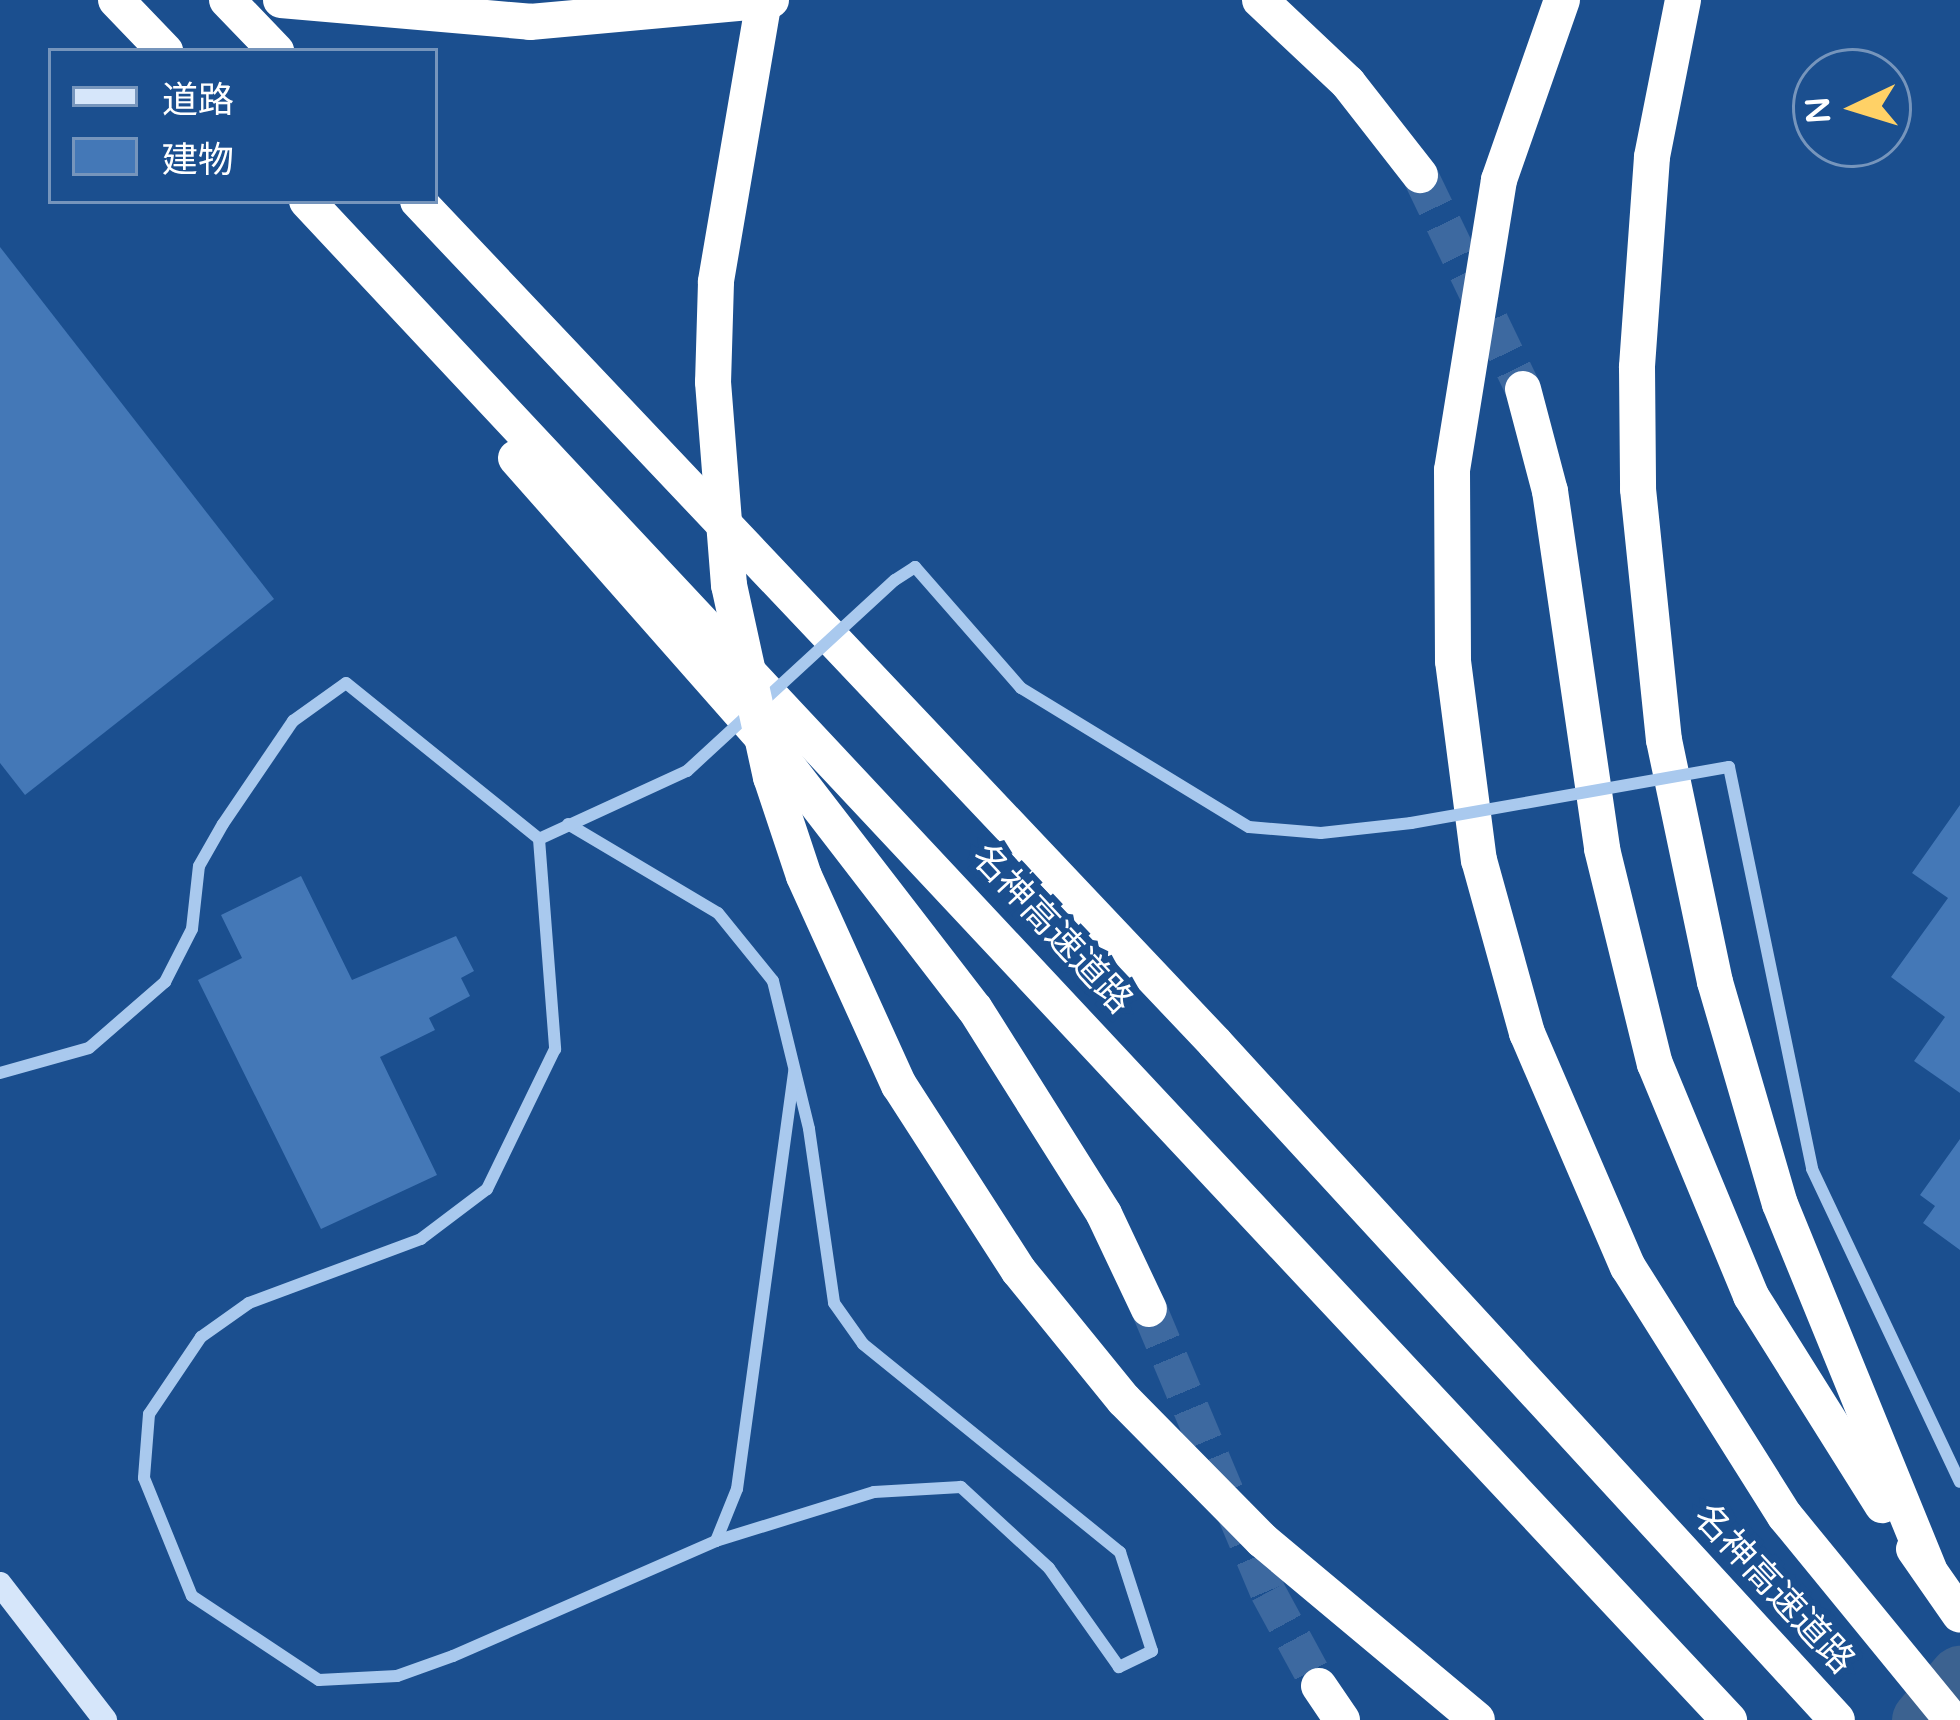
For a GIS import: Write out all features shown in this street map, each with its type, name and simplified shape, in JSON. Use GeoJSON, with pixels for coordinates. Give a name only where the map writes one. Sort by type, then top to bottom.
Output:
{"type":"FeatureCollection","features":[{"type":"Feature","properties":{"kind":"highway"},"geometry":{"type":"LineString","coordinates":[[227,0],[273,48]]}},
{"type":"Feature","properties":{"kind":"highway"},"geometry":{"type":"LineString","coordinates":[[281,0],[405,17],[530,22],[767,0],[716,283],[714,405],[729,585],[770,776],[804,876],[899,1085],[1069,1337],[1191,1470],[1334,1601],[1477,1720]]}},
{"type":"Feature","properties":{"kind":"highway"},"geometry":{"type":"LineString","coordinates":[[1260,0],[1348,83],[1420,175]]}},
{"type":"Feature","properties":{"kind":"highway"},"geometry":{"type":"LineString","coordinates":[[1562,0],[1499,180],[1456,431],[1453,661],[1480,860],[1527,1033],[1628,1268],[1785,1516],[1952,1720]]}},
{"type":"Feature","properties":{"kind":"highway"},"geometry":{"type":"LineString","coordinates":[[1683,0],[1652,157],[1637,367],[1638,489],[1664,740],[1715,982],[1780,1204],[1928,1569]]}},
{"type":"Feature","properties":{"kind":"highway"},"geometry":{"type":"LineString","coordinates":[[124,8],[159,48]]}},
{"type":"Feature","properties":{"kind":"highway"},"geometry":{"type":"LineString","coordinates":[[285,204],[618,570],[898,907],[1046,1117],[1149,1309]]}},
{"type":"Feature","properties":{"kind":"highway","name":"名神高速道路"},"geometry":{"type":"LineString","coordinates":[[310,204],[1729,1720]]}},
{"type":"Feature","properties":{"kind":"highway","name":"名神高速道路"},"geometry":{"type":"LineString","coordinates":[[421,204],[1199,1026],[1827,1709]]}},
{"type":"Feature","properties":{"kind":"highway"},"geometry":{"type":"LineString","coordinates":[[1523,389],[1550,490],[1602,849],[1684,1149],[1780,1350],[1960,1615]]}},
{"type":"Feature","properties":{"kind":"highway"},"geometry":{"type":"LineString","coordinates":[[1334,1601],[1451,1720]]}},
{"type":"Feature","properties":{"kind":"highway"},"geometry":{"type":"LineString","coordinates":[[1319,1685],[1342,1720]]}},
{"type":"Feature","properties":{"kind":"street"},"geometry":{"type":"LineString","coordinates":[[539,838],[687,771],[895,580],[915,567],[1021,688],[1249,827],[1321,833],[1411,823],[1729,767],[1812,1169],[1960,1482]]}},
{"type":"Feature","properties":{"kind":"street"},"geometry":{"type":"LineString","coordinates":[[0,1073],[89,1048],[165,982],[192,929],[199,866],[224,824],[292,721],[346,683],[539,838],[555,1049],[488,1189],[421,1239],[249,1303],[201,1336],[149,1414],[144,1478],[192,1596],[319,1681],[397,1676],[453,1657],[716,1541],[874,1492],[961,1486],[1049,1568],[1119,1667],[1152,1652],[1120,1552],[863,1344],[834,1303],[794,1070],[773,981],[718,913],[568,824]]}},
{"type":"Feature","properties":{"kind":"street"},"geometry":{"type":"LineString","coordinates":[[716,1541],[737,1489],[794,1070]]}},
{"type":"Feature","properties":{"kind":"street"},"geometry":{"type":"LineString","coordinates":[[0,1584],[105,1720]]}},
{"type":"Feature","properties":{"kind":"building"},"geometry":{"type":"Polygon","coordinates":[[[0,247],[274,599],[25,795],[0,763],[0,247]]]}},
{"type":"Feature","properties":{"kind":"building"},"geometry":{"type":"Polygon","coordinates":[[[1960,805],[1960,1093],[1914,1061],[1945,1017],[1891,977],[1948,898],[1912,873],[1960,805]]]}},
{"type":"Feature","properties":{"kind":"building"},"geometry":{"type":"Polygon","coordinates":[[[301,876],[352,980],[456,936],[474,971],[461,978],[470,996],[429,1018],[435,1030],[380,1057],[437,1175],[321,1229],[198,980],[242,958],[221,915],[301,876]]]}},
{"type":"Feature","properties":{"kind":"building"},"geometry":{"type":"Polygon","coordinates":[[[1960,1139],[1960,1250],[1923,1223],[1935,1206],[1920,1195],[1960,1139]]]}},
{"type":"Feature","properties":{"kind":"waterway"},"geometry":{"type":"LineString","coordinates":[[1923,1720],[1960,1677]]}},
{"type":"Feature","properties":{"kind":"tunnel"},"geometry":{"type":"LineString","coordinates":[[1420,175],[1523,389]]}},
{"type":"Feature","properties":{"kind":"tunnel"},"geometry":{"type":"LineString","coordinates":[[1149,1309],[1268,1592],[1319,1686]]}}]}
